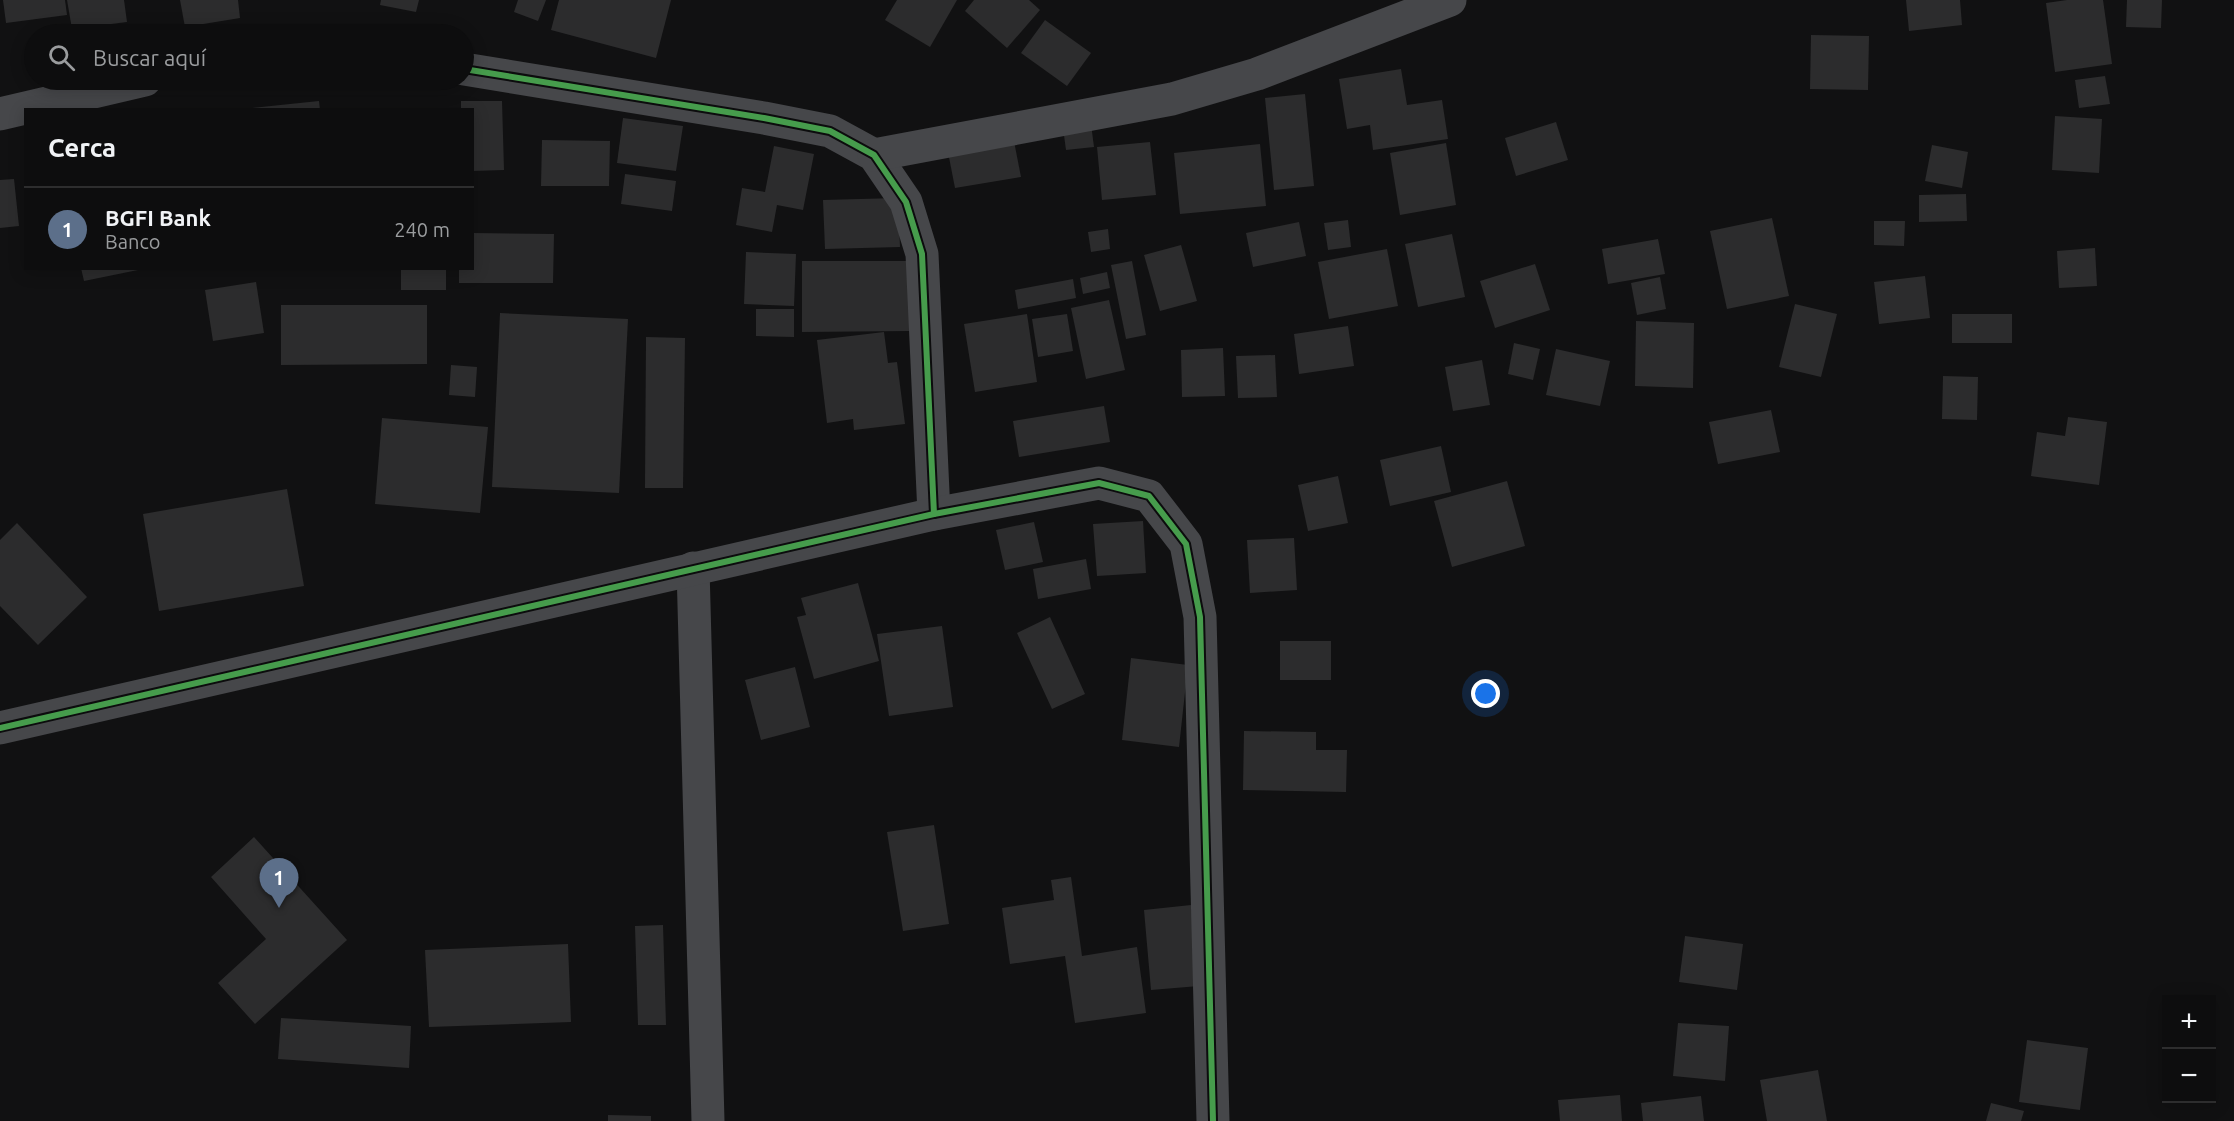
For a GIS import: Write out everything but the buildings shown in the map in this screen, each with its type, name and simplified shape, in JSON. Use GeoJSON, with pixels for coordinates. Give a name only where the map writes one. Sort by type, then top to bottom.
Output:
{"type":"FeatureCollection","features":[{"type":"Feature","properties":{"kind":"street"},"geometry":{"type":"LineString","coordinates":[[874,155],[1172,99],[1257,74],[1450,0]]}},
{"type":"Feature","properties":{"kind":"street"},"geometry":{"type":"LineString","coordinates":[[474,71],[830,131],[874,155],[906,201],[922,254],[934,514]]}},
{"type":"Feature","properties":{"kind":"street"},"geometry":{"type":"LineString","coordinates":[[26,108],[102,90]]}},
{"type":"Feature","properties":{"kind":"street"},"geometry":{"type":"LineString","coordinates":[[0,114],[24,108]]}},
{"type":"Feature","properties":{"kind":"street"},"geometry":{"type":"LineString","coordinates":[[0,728],[934,514],[1099,483],[1149,496],[1186,544],[1200,617],[1213,1121]]}},
{"type":"Feature","properties":{"kind":"street"},"geometry":{"type":"LineString","coordinates":[[693,568],[708,1121]]}},
{"type":"Feature","properties":{"kind":"cycle path"},"geometry":{"type":"LineString","coordinates":[[474,71],[830,131],[874,155],[906,202],[922,254],[934,514]]}},
{"type":"Feature","properties":{"kind":"cycle path"},"geometry":{"type":"LineString","coordinates":[[0,728],[934,514],[1099,483],[1149,496],[1186,544],[1200,617],[1213,1121]]}},
{"type":"Feature","properties":{"kind":"place","name":"BGFI Bank"},"geometry":{"type":"Point","coordinates":[279,908]}}]}
